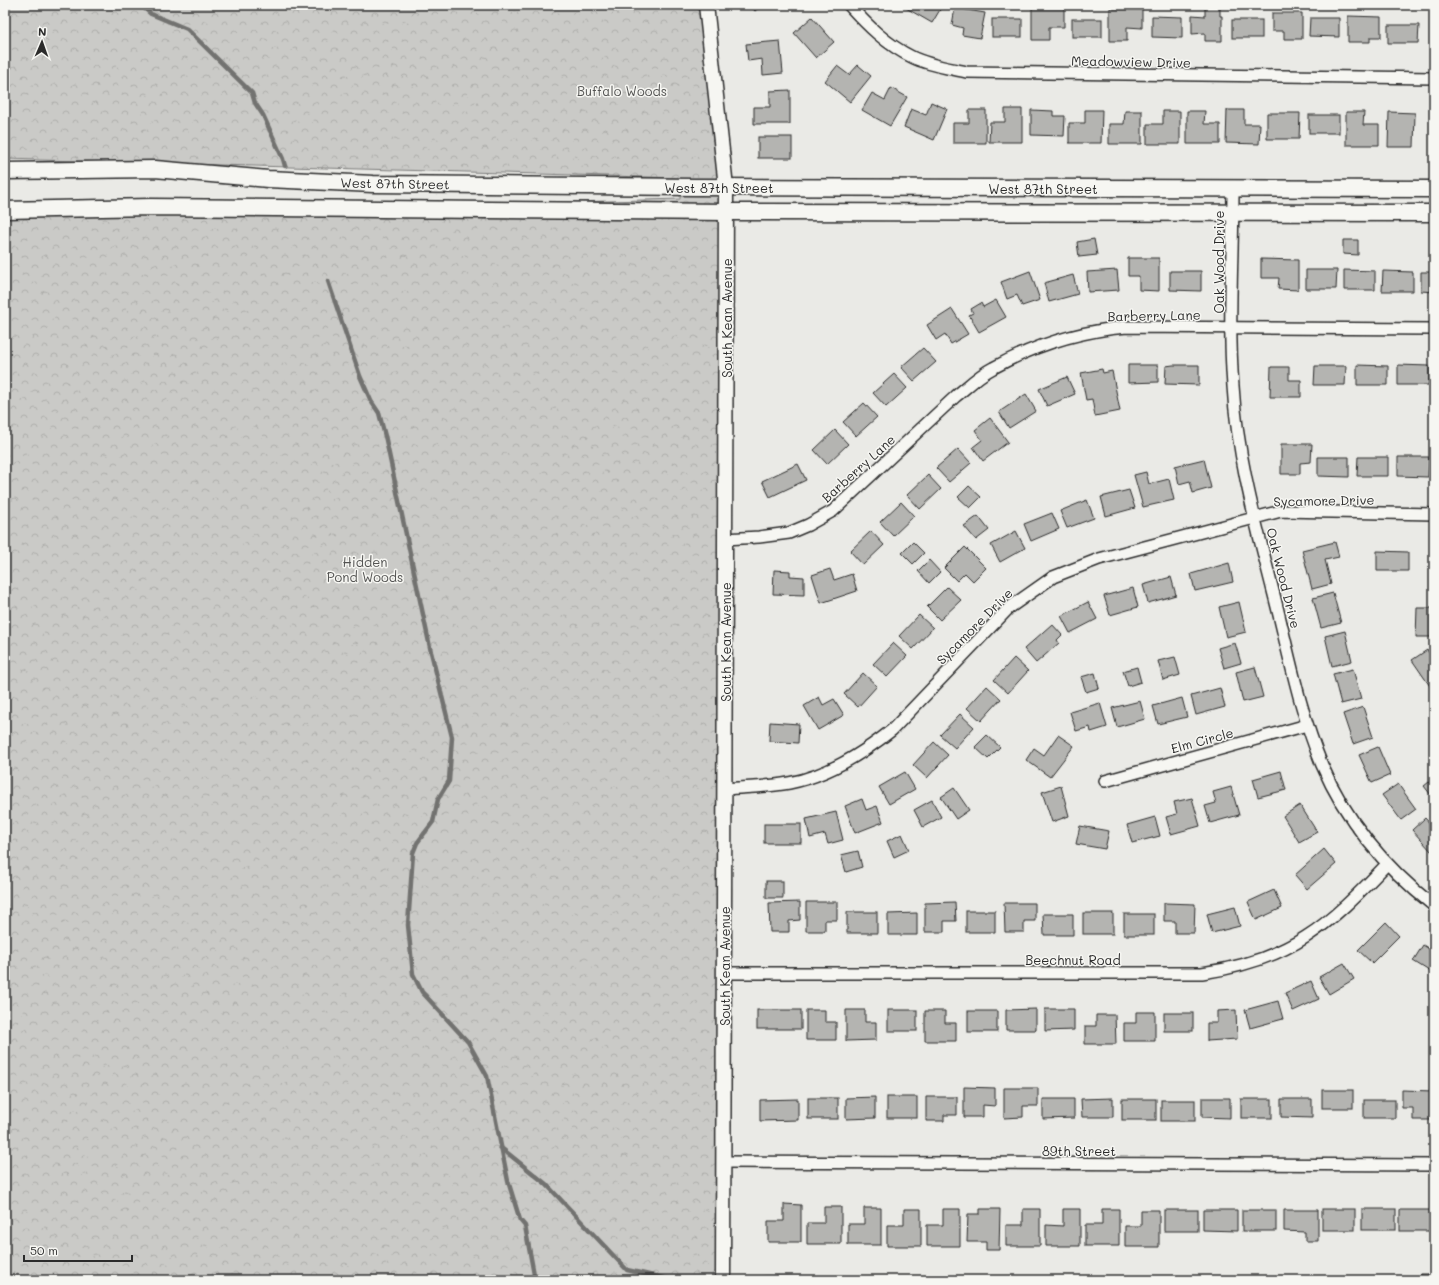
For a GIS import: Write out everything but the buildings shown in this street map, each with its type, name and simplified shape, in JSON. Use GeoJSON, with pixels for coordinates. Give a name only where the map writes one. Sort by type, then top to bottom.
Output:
{"type":"FeatureCollection","features":[{"type":"Feature","properties":{"kind":"main road","name":"West 87th Street"},"geometry":{"type":"LineString","coordinates":[[5,171],[155,169],[268,179],[373,184],[726,187],[1434,189]]}},
{"type":"Feature","properties":{"kind":"main road","name":"West 87th Street"},"geometry":{"type":"LineString","coordinates":[[5,210],[150,207],[727,212],[1434,213]]}},
{"type":"Feature","properties":{"kind":"street","name":"South Kean Avenue"},"geometry":{"type":"LineString","coordinates":[[706,5],[726,187],[727,212],[723,1280]]}},
{"type":"Feature","properties":{"kind":"street","name":"Meadowview Drive"},"geometry":{"type":"LineString","coordinates":[[850,5],[869,26],[912,56],[934,65],[966,72],[1434,78]]}},
{"type":"Feature","properties":{"kind":"street","name":"Oak Wood Drive"},"geometry":{"type":"LineString","coordinates":[[1233,189],[1232,384],[1236,421],[1256,517],[1307,725],[1323,766],[1352,820],[1387,864],[1407,885],[1434,906]]}},
{"type":"Feature","properties":{"kind":"street","name":"Barberry Lane"},"geometry":{"type":"LineString","coordinates":[[726,539],[789,533],[808,525],[833,511],[956,396],[992,368],[1054,340],[1104,329],[1127,327],[1434,329]]}},
{"type":"Feature","properties":{"kind":"street","name":"Sycamore Drive"},"geometry":{"type":"LineString","coordinates":[[724,789],[789,783],[848,762],[892,730],[1009,608],[1053,577],[1098,559],[1256,517],[1281,512],[1434,514]]}},
{"type":"Feature","properties":{"kind":"street","name":"Elm Circle"},"geometry":{"type":"LineString","coordinates":[[1105,781],[1307,725]]}},
{"type":"Feature","properties":{"kind":"street","name":"Beechnut Road"},"geometry":{"type":"LineString","coordinates":[[724,973],[1202,973],[1226,970],[1251,964],[1280,953],[1305,939],[1339,914],[1387,864]]}},
{"type":"Feature","properties":{"kind":"street","name":"89th Street"},"geometry":{"type":"LineString","coordinates":[[723,1162],[1434,1166]]}},
{"type":"Feature","properties":{"kind":"green space","name":"Hidden Pond Woods"},"geometry":{"type":"Polygon","coordinates":[[[5,5],[704,5],[722,199],[721,1280],[5,1280],[5,218],[680,199],[680,178],[5,159],[5,5]]]}},
{"type":"Feature","properties":{"kind":"shaded area"},"geometry":{"type":"Polygon","coordinates":[[[757,1277],[819,1277],[822,1280],[756,1280],[757,1277]]]}},
{"type":"Feature","properties":{"kind":"waterway"},"geometry":{"type":"LineString","coordinates":[[141,5],[151,14],[187,29],[252,93],[255,103],[263,115],[285,166]]}},
{"type":"Feature","properties":{"kind":"waterway"},"geometry":{"type":"LineString","coordinates":[[328,281],[360,376],[371,401],[379,413],[431,652],[452,737],[449,781],[438,799],[433,822],[417,843],[413,853],[408,925],[413,974],[422,992],[468,1042],[487,1076],[508,1181],[520,1220],[525,1226],[535,1280]]}},
{"type":"Feature","properties":{"kind":"waterway"},"geometry":{"type":"LineString","coordinates":[[500,1147],[546,1184],[627,1270],[672,1280]]}},
{"type":"Feature","properties":{"kind":"park label","name":"Buffalo Woods"},"geometry":{"type":"Point","coordinates":[622,90]}}]}
